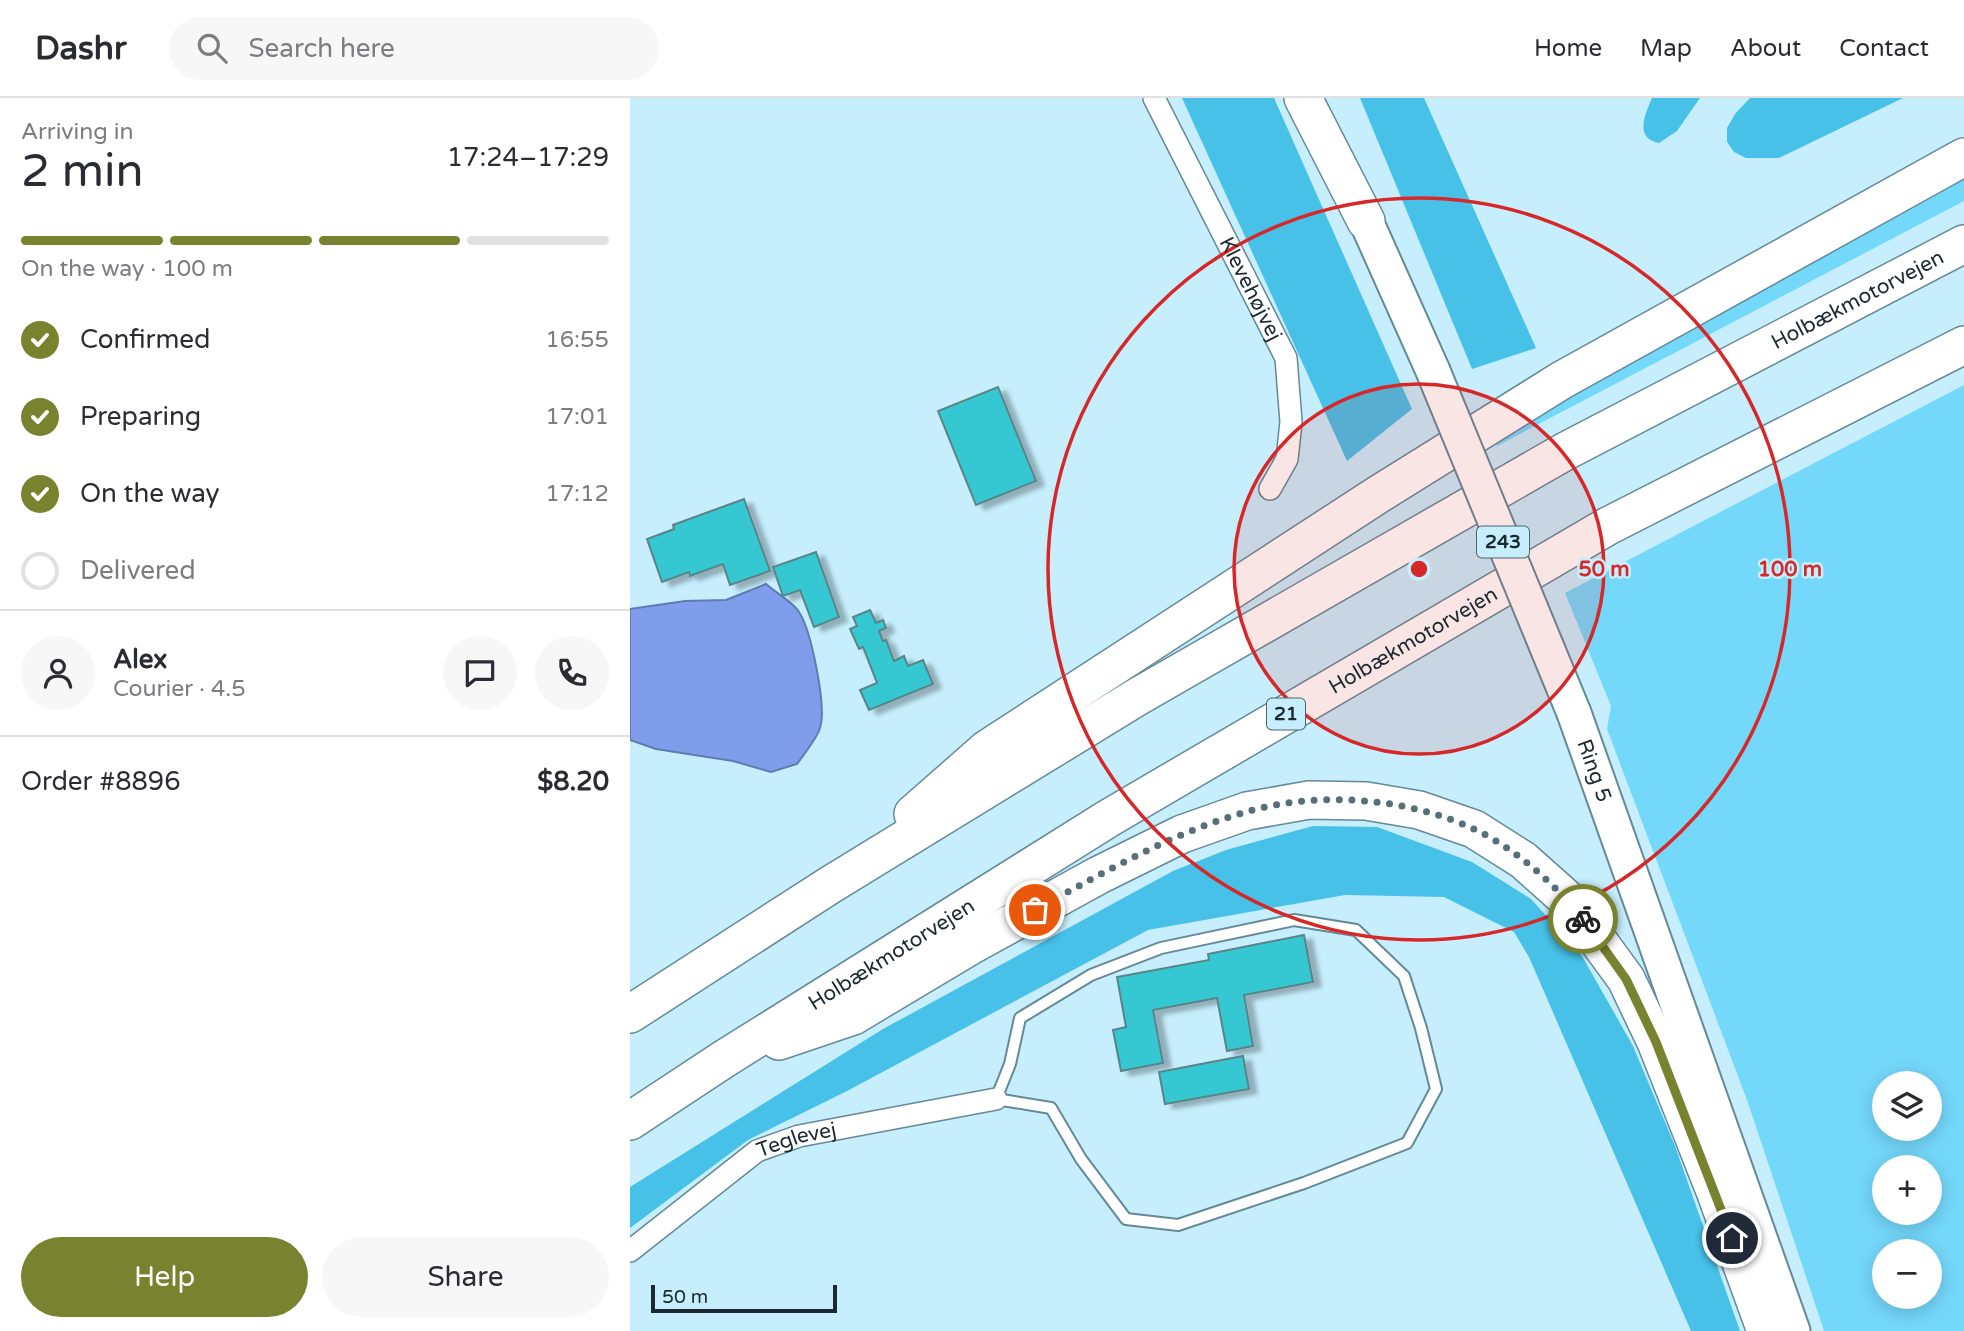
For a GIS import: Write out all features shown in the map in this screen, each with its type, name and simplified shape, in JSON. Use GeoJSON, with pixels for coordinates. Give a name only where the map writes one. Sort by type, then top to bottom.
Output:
{"type":"FeatureCollection","features":[{"type":"Feature","properties":{"kind":"highway"},"geometry":{"type":"LineString","coordinates":[[1303,98],[1366,220]]}},
{"type":"Feature","properties":{"kind":"highway"},"geometry":{"type":"LineString","coordinates":[[1321,98],[1366,220]]}},
{"type":"Feature","properties":{"kind":"highway"},"geometry":{"type":"LineString","coordinates":[[830,886],[987,749],[1379,494],[1562,380],[1964,157]]}},
{"type":"Feature","properties":{"kind":"highway","name":"Ring 5"},"geometry":{"type":"LineString","coordinates":[[1366,220],[1433,371],[1574,712],[1793,1331]]}},
{"type":"Feature","properties":{"kind":"highway","name":"Holbækmotorvejen"},"geometry":{"type":"LineString","coordinates":[[630,1014],[830,886],[1137,697],[1564,452],[1964,244]]}},
{"type":"Feature","properties":{"kind":"highway","name":"Holbækmotorvejen"},"geometry":{"type":"LineString","coordinates":[[630,1121],[724,1059],[1109,818],[1596,533],[1964,345]]}},
{"type":"Feature","properties":{"kind":"highway"},"geometry":{"type":"LineString","coordinates":[[724,1059],[853,1016],[970,946],[1099,875],[1182,834],[1247,811],[1309,800],[1366,801],[1419,810],[1474,829],[1523,860],[1569,901],[1626,979],[1656,1042],[1715,1191],[1766,1331]]}},
{"type":"Feature","properties":{"kind":"street","name":"Klevehøjvej"},"geometry":{"type":"LineString","coordinates":[[1154,98],[1286,358],[1291,422],[1287,459],[1270,489]]}},
{"type":"Feature","properties":{"kind":"street","name":"Teglevej"},"geometry":{"type":"LineString","coordinates":[[630,1251],[757,1151],[799,1136],[996,1099]]}},
{"type":"Feature","properties":{"kind":"lane"},"geometry":{"type":"LineString","coordinates":[[1293,920],[1356,930],[1404,976],[1421,1028],[1436,1089],[1407,1143],[1304,1183],[1178,1225],[1126,1219],[1081,1159],[1051,1108],[996,1099],[1010,1064],[1020,1018],[1091,975],[1161,948],[1293,920]]}},
{"type":"Feature","properties":{"kind":"shaded area"},"geometry":{"type":"Polygon","coordinates":[[[1182,98],[1274,98],[1412,409],[1347,461],[1182,98]]]}},
{"type":"Feature","properties":{"kind":"shaded area"},"geometry":{"type":"Polygon","coordinates":[[[1360,98],[1424,98],[1536,348],[1472,369],[1360,98]]]}},
{"type":"Feature","properties":{"kind":"shaded area"},"geometry":{"type":"Polygon","coordinates":[[[1652,98],[1700,98],[1677,131],[1659,143],[1646,136],[1644,131],[1652,98]]]}},
{"type":"Feature","properties":{"kind":"shaded area"},"geometry":{"type":"Polygon","coordinates":[[[1750,98],[1903,98],[1779,158],[1746,158],[1734,152],[1727,142],[1727,128],[1735,114],[1750,98]]]}},
{"type":"Feature","properties":{"kind":"shaded area"},"geometry":{"type":"Polygon","coordinates":[[[1964,174],[1964,201],[1497,446],[1493,437],[1964,174]]]}},
{"type":"Feature","properties":{"kind":"shaded area"},"geometry":{"type":"Polygon","coordinates":[[[1964,385],[1964,1331],[1824,1331],[1747,1100],[1607,729],[1611,706],[1565,593],[1964,385]]]}},
{"type":"Feature","properties":{"kind":"shaded area"},"geometry":{"type":"Polygon","coordinates":[[[766,584],[799,612],[817,669],[822,718],[820,728],[797,764],[771,772],[733,761],[656,749],[630,740],[630,609],[685,601],[726,600],[766,584]]]}},
{"type":"Feature","properties":{"kind":"shaded area"},"geometry":{"type":"Polygon","coordinates":[[[1313,826],[1377,827],[1472,862],[1531,899],[1582,956],[1633,1046],[1675,1146],[1740,1331],[1691,1331],[1529,957],[1514,932],[1444,897],[1345,895],[1148,930],[847,1091],[748,1140],[630,1228],[630,1187],[883,1029],[1173,871],[1226,850],[1313,826]]]}},
{"type":"Feature","properties":{"kind":"building"},"geometry":{"type":"Polygon","coordinates":[[[998,387],[1036,481],[976,505],[938,411],[998,387]]]}},
{"type":"Feature","properties":{"kind":"building"},"geometry":{"type":"Polygon","coordinates":[[[744,499],[770,571],[730,585],[723,564],[690,576],[689,572],[662,582],[647,539],[674,529],[673,525],[744,499]]]}},
{"type":"Feature","properties":{"kind":"building"},"geometry":{"type":"Polygon","coordinates":[[[816,552],[839,617],[814,627],[800,590],[783,596],[773,567],[816,552]]]}},
{"type":"Feature","properties":{"kind":"building"},"geometry":{"type":"Polygon","coordinates":[[[870,610],[876,623],[883,620],[886,628],[879,631],[883,641],[886,640],[894,661],[904,656],[908,666],[923,660],[933,684],[869,710],[860,690],[877,683],[863,647],[859,649],[850,629],[857,626],[853,617],[870,610]]]}},
{"type":"Feature","properties":{"kind":"building"},"geometry":{"type":"Polygon","coordinates":[[[1304,935],[1313,982],[1244,995],[1253,1046],[1227,1051],[1217,998],[1153,1010],[1163,1063],[1121,1071],[1113,1030],[1126,1027],[1117,977],[1209,960],[1208,954],[1304,935]]]}},
{"type":"Feature","properties":{"kind":"building"},"geometry":{"type":"Polygon","coordinates":[[[1243,1056],[1249,1089],[1165,1104],[1159,1072],[1243,1056]]]}},
{"type":"Feature","properties":{"kind":"way so far"},"geometry":{"type":"LineString","coordinates":[[1035,910],[1182,834],[1247,811],[1309,800],[1366,801],[1419,810],[1474,829],[1523,860],[1569,901],[1583,919]]}},
{"type":"Feature","properties":{"kind":"route"},"geometry":{"type":"LineString","coordinates":[[1583,919],[1626,979],[1656,1042],[1732,1238]]}}]}
